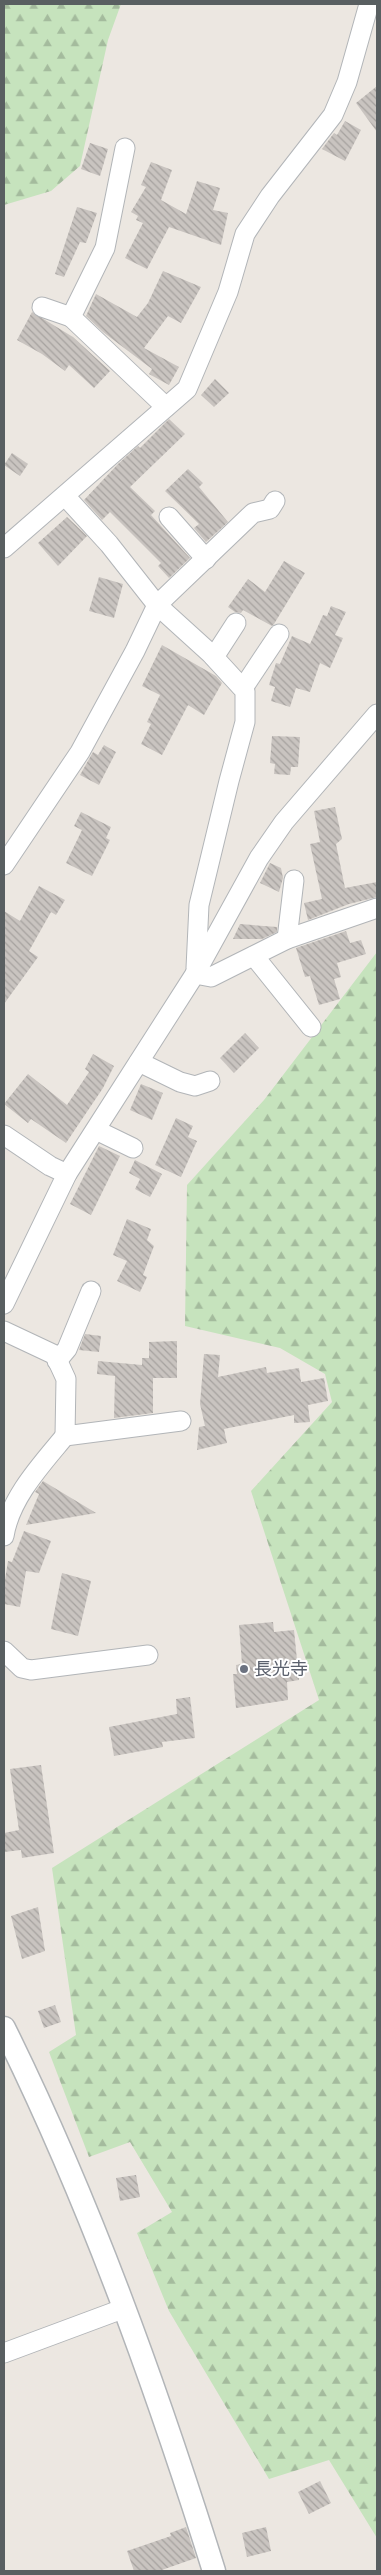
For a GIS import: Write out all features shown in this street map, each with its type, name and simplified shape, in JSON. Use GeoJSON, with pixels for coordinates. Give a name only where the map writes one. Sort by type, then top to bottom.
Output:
{"type":"FeatureCollection","features":[{"type":"Feature","properties":{"kind":"street"},"geometry":{"type":"LineString","coordinates":[[4,548],[187,389],[228,292],[245,234],[270,196],[333,115],[347,82],[369,4]]}},
{"type":"Feature","properties":{"kind":"street"},"geometry":{"type":"LineString","coordinates":[[72,317],[105,248],[125,148]]}},
{"type":"Feature","properties":{"kind":"street"},"geometry":{"type":"LineString","coordinates":[[42,307],[72,317],[166,407]]}},
{"type":"Feature","properties":{"kind":"street"},"geometry":{"type":"LineString","coordinates":[[65,496],[109,544],[157,605],[214,657],[245,691],[245,722],[199,905],[195,974]]}},
{"type":"Feature","properties":{"kind":"street"},"geometry":{"type":"LineString","coordinates":[[4,865],[80,752],[135,651],[157,605],[253,513],[270,509],[275,501]]}},
{"type":"Feature","properties":{"kind":"street"},"geometry":{"type":"LineString","coordinates":[[169,517],[206,559]]}},
{"type":"Feature","properties":{"kind":"street"},"geometry":{"type":"LineString","coordinates":[[214,657],[236,623]]}},
{"type":"Feature","properties":{"kind":"street"},"geometry":{"type":"LineString","coordinates":[[242,688],[279,634]]}},
{"type":"Feature","properties":{"kind":"street"},"geometry":{"type":"LineString","coordinates":[[4,1304],[67,1174],[195,974],[259,858],[284,822],[377,714]]}},
{"type":"Feature","properties":{"kind":"street"},"geometry":{"type":"LineString","coordinates":[[287,939],[294,880]]}},
{"type":"Feature","properties":{"kind":"street"},"geometry":{"type":"LineString","coordinates":[[195,974],[211,977],[287,939],[377,908]]}},
{"type":"Feature","properties":{"kind":"street"},"geometry":{"type":"LineString","coordinates":[[254,956],[312,1027]]}},
{"type":"Feature","properties":{"kind":"street"},"geometry":{"type":"LineString","coordinates":[[139,1062],[180,1082],[195,1086],[210,1081]]}},
{"type":"Feature","properties":{"kind":"street"},"geometry":{"type":"LineString","coordinates":[[96,1130],[133,1148]]}},
{"type":"Feature","properties":{"kind":"street"},"geometry":{"type":"LineString","coordinates":[[4,1135],[50,1166],[67,1174]]}},
{"type":"Feature","properties":{"kind":"street"},"geometry":{"type":"LineString","coordinates":[[57,1360],[67,1349],[91,1291]]}},
{"type":"Feature","properties":{"kind":"street"},"geometry":{"type":"LineString","coordinates":[[4,1331],[54,1355],[66,1379],[65,1436],[33,1476],[6,1522],[4,1536]]}},
{"type":"Feature","properties":{"kind":"street"},"geometry":{"type":"LineString","coordinates":[[65,1436],[181,1421]]}},
{"type":"Feature","properties":{"kind":"street"},"geometry":{"type":"LineString","coordinates":[[4,1652],[22,1668],[32,1670],[148,1655]]}},
{"type":"Feature","properties":{"kind":"street"},"geometry":{"type":"LineString","coordinates":[[4,2028],[77,2192],[125,2308],[214,2571]]}},
{"type":"Feature","properties":{"kind":"street"},"geometry":{"type":"LineString","coordinates":[[4,2353],[125,2308]]}},
{"type":"Feature","properties":{"kind":"green space"},"geometry":{"type":"Polygon","coordinates":[[[4,4],[121,4],[108,40],[80,166],[51,191],[4,205],[4,4]]]}},
{"type":"Feature","properties":{"kind":"green space"},"geometry":{"type":"Polygon","coordinates":[[[377,952],[377,2538],[329,2460],[269,2479],[169,2311],[137,2233],[172,2212],[130,2142],[89,2157],[49,2052],[76,2035],[52,1868],[319,1700],[251,1491],[332,1402],[325,1374],[280,1348],[185,1326],[187,1185],[264,1100],[377,952]]]}},
{"type":"Feature","properties":{"kind":"building"},"geometry":{"type":"Polygon","coordinates":[[[377,86],[377,132],[356,103],[377,86]]]}},
{"type":"Feature","properties":{"kind":"building"},"geometry":{"type":"Polygon","coordinates":[[[345,121],[361,130],[345,161],[322,149],[334,133],[337,135],[345,121]]]}},
{"type":"Feature","properties":{"kind":"building"},"geometry":{"type":"Polygon","coordinates":[[[90,143],[108,149],[100,176],[81,169],[90,143]]]}},
{"type":"Feature","properties":{"kind":"building"},"geometry":{"type":"Polygon","coordinates":[[[151,162],[172,170],[161,200],[186,214],[197,181],[220,188],[213,210],[228,213],[221,245],[169,227],[147,269],[125,258],[143,223],[136,220],[138,216],[131,212],[146,187],[141,185],[151,162]]]}},
{"type":"Feature","properties":{"kind":"building"},"geometry":{"type":"Polygon","coordinates":[[[77,207],[97,213],[86,243],[80,242],[64,277],[55,274],[77,207]]]}},
{"type":"Feature","properties":{"kind":"building"},"geometry":{"type":"Polygon","coordinates":[[[163,271],[201,287],[181,323],[168,316],[144,348],[179,367],[169,385],[149,374],[152,369],[103,332],[86,316],[96,294],[137,317],[148,303],[163,271]]]}},
{"type":"Feature","properties":{"kind":"building"},"geometry":{"type":"Polygon","coordinates":[[[32,312],[73,337],[110,371],[94,388],[69,365],[65,371],[42,354],[17,340],[32,312]]]}},
{"type":"Feature","properties":{"kind":"building"},"geometry":{"type":"Polygon","coordinates":[[[215,379],[229,393],[214,407],[201,395],[215,379]]]}},
{"type":"Feature","properties":{"kind":"building"},"geometry":{"type":"Polygon","coordinates":[[[169,419],[185,434],[130,487],[155,511],[151,515],[190,558],[169,578],[158,566],[161,563],[110,512],[102,520],[84,500],[118,464],[138,446],[140,448],[169,419]]]}},
{"type":"Feature","properties":{"kind":"building"},"geometry":{"type":"Polygon","coordinates":[[[12,453],[28,464],[20,476],[4,465],[12,453]]]}},
{"type":"Feature","properties":{"kind":"building"},"geometry":{"type":"Polygon","coordinates":[[[188,469],[203,483],[199,487],[228,522],[206,542],[194,528],[199,524],[165,491],[188,469]]]}},
{"type":"Feature","properties":{"kind":"building"},"geometry":{"type":"Polygon","coordinates":[[[67,517],[87,536],[58,566],[38,543],[67,517]]]}},
{"type":"Feature","properties":{"kind":"building"},"geometry":{"type":"Polygon","coordinates":[[[284,561],[305,573],[272,626],[243,610],[241,613],[235,612],[228,607],[248,579],[265,592],[284,561]]]}},
{"type":"Feature","properties":{"kind":"building"},"geometry":{"type":"Polygon","coordinates":[[[99,577],[123,584],[114,618],[89,611],[99,577]]]}},
{"type":"Feature","properties":{"kind":"building"},"geometry":{"type":"Polygon","coordinates":[[[331,606],[346,612],[335,635],[343,638],[330,668],[320,663],[310,692],[296,688],[290,707],[271,701],[275,687],[269,685],[276,663],[280,664],[292,636],[310,644],[323,615],[327,616],[331,606]]]}},
{"type":"Feature","properties":{"kind":"building"},"geometry":{"type":"Polygon","coordinates":[[[162,645],[216,676],[222,683],[204,715],[188,705],[162,755],[141,744],[151,724],[147,722],[160,695],[142,686],[162,645]]]}},
{"type":"Feature","properties":{"kind":"building"},"geometry":{"type":"Polygon","coordinates":[[[272,736],[300,737],[298,767],[291,767],[290,775],[274,774],[275,764],[270,763],[272,736]]]}},
{"type":"Feature","properties":{"kind":"building"},"geometry":{"type":"Polygon","coordinates":[[[104,745],[116,752],[99,785],[80,775],[93,752],[98,755],[104,745]]]}},
{"type":"Feature","properties":{"kind":"building"},"geometry":{"type":"Polygon","coordinates":[[[335,807],[342,839],[336,844],[345,888],[377,882],[377,897],[349,904],[308,920],[304,903],[322,899],[310,844],[320,842],[314,811],[335,807]]]}},
{"type":"Feature","properties":{"kind":"building"},"geometry":{"type":"Polygon","coordinates":[[[81,812],[111,827],[106,838],[110,840],[92,876],[66,863],[82,830],[74,826],[81,812]]]}},
{"type":"Feature","properties":{"kind":"building"},"geometry":{"type":"Polygon","coordinates":[[[270,863],[281,868],[283,878],[279,892],[260,883],[270,863]]]}},
{"type":"Feature","properties":{"kind":"building"},"geometry":{"type":"Polygon","coordinates":[[[39,886],[65,900],[56,915],[51,912],[29,951],[38,957],[4,1004],[4,911],[20,921],[39,886]]]}},
{"type":"Feature","properties":{"kind":"building"},"geometry":{"type":"Polygon","coordinates":[[[240,924],[277,927],[277,932],[262,939],[233,939],[240,924]]]}},
{"type":"Feature","properties":{"kind":"building"},"geometry":{"type":"Polygon","coordinates":[[[346,931],[350,943],[361,940],[366,954],[337,963],[341,977],[334,979],[340,999],[319,1005],[310,976],[305,977],[296,948],[346,931]]]}},
{"type":"Feature","properties":{"kind":"building"},"geometry":{"type":"Polygon","coordinates":[[[245,1033],[259,1048],[234,1073],[220,1058],[245,1033]]]}},
{"type":"Feature","properties":{"kind":"building"},"geometry":{"type":"Polygon","coordinates":[[[93,1054],[114,1066],[103,1088],[66,1143],[31,1119],[28,1123],[4,1104],[28,1074],[67,1105],[89,1072],[85,1069],[93,1054]]]}},
{"type":"Feature","properties":{"kind":"building"},"geometry":{"type":"Polygon","coordinates":[[[141,1084],[163,1093],[152,1120],[130,1110],[141,1084]]]}},
{"type":"Feature","properties":{"kind":"building"},"geometry":{"type":"Polygon","coordinates":[[[176,1118],[193,1126],[188,1137],[197,1141],[181,1177],[155,1165],[176,1118]]]}},
{"type":"Feature","properties":{"kind":"building"},"geometry":{"type":"Polygon","coordinates":[[[99,1146],[120,1156],[91,1215],[70,1204],[99,1146]]]}},
{"type":"Feature","properties":{"kind":"building"},"geometry":{"type":"Polygon","coordinates":[[[135,1160],[162,1174],[150,1197],[135,1189],[140,1179],[129,1173],[135,1160]]]}},
{"type":"Feature","properties":{"kind":"building"},"geometry":{"type":"Polygon","coordinates":[[[127,1219],[151,1229],[147,1240],[154,1246],[143,1275],[147,1277],[140,1292],[117,1281],[127,1261],[113,1255],[127,1219]]]}},
{"type":"Feature","properties":{"kind":"building"},"geometry":{"type":"Polygon","coordinates":[[[85,1334],[101,1336],[99,1352],[79,1350],[85,1334]]]}},
{"type":"Feature","properties":{"kind":"building"},"geometry":{"type":"Polygon","coordinates":[[[177,1341],[177,1378],[153,1378],[153,1413],[114,1418],[115,1376],[97,1374],[98,1361],[142,1365],[142,1358],[149,1358],[149,1342],[177,1341]]]}},
{"type":"Feature","properties":{"kind":"building"},"geometry":{"type":"Polygon","coordinates":[[[204,1354],[220,1355],[218,1377],[266,1367],[267,1373],[299,1368],[301,1382],[324,1378],[328,1401],[308,1405],[310,1422],[294,1423],[294,1415],[224,1429],[227,1443],[197,1450],[199,1427],[205,1426],[200,1404],[204,1354]]]}},
{"type":"Feature","properties":{"kind":"building"},"geometry":{"type":"Polygon","coordinates":[[[43,1481],[96,1513],[26,1525],[39,1494],[35,1492],[43,1481]]]}},
{"type":"Feature","properties":{"kind":"building"},"geometry":{"type":"Polygon","coordinates":[[[24,1531],[51,1541],[39,1573],[26,1571],[20,1607],[4,1604],[4,1586],[8,1561],[12,1562],[24,1531]]]}},
{"type":"Feature","properties":{"kind":"building"},"geometry":{"type":"Polygon","coordinates":[[[62,1573],[91,1581],[78,1636],[51,1629],[62,1573]]]}},
{"type":"Feature","properties":{"kind":"building","name":"長光寺"},"geometry":{"type":"Polygon","coordinates":[[[273,1622],[274,1632],[294,1630],[299,1680],[287,1682],[288,1700],[236,1708],[233,1674],[237,1674],[236,1665],[242,1664],[239,1625],[273,1622]]]}},
{"type":"Feature","properties":{"kind":"building"},"geometry":{"type":"Polygon","coordinates":[[[190,1697],[195,1738],[162,1742],[163,1747],[114,1756],[109,1727],[177,1714],[176,1699],[190,1697]]]}},
{"type":"Feature","properties":{"kind":"building"},"geometry":{"type":"Polygon","coordinates":[[[41,1765],[54,1853],[22,1858],[21,1850],[4,1852],[4,1833],[19,1830],[10,1769],[41,1765]]]}},
{"type":"Feature","properties":{"kind":"building"},"geometry":{"type":"Polygon","coordinates":[[[38,1907],[45,1951],[22,1959],[11,1916],[38,1907]]]}},
{"type":"Feature","properties":{"kind":"building"},"geometry":{"type":"Polygon","coordinates":[[[55,2005],[61,2022],[44,2028],[38,2011],[55,2005]]]}},
{"type":"Feature","properties":{"kind":"building"},"geometry":{"type":"Polygon","coordinates":[[[136,2175],[140,2197],[120,2201],[116,2178],[136,2175]]]}},
{"type":"Feature","properties":{"kind":"building"},"geometry":{"type":"Polygon","coordinates":[[[320,2481],[331,2503],[309,2514],[298,2492],[320,2481]]]}},
{"type":"Feature","properties":{"kind":"building"},"geometry":{"type":"Polygon","coordinates":[[[186,2527],[196,2558],[159,2571],[134,2571],[127,2551],[171,2536],[170,2533],[186,2527]]]}},
{"type":"Feature","properties":{"kind":"building"},"geometry":{"type":"Polygon","coordinates":[[[266,2527],[271,2551],[247,2557],[242,2533],[266,2527]]]}},
{"type":"Feature","properties":{"kind":"place","name":"長光寺"},"geometry":{"type":"Point","coordinates":[244,1669]}}]}
